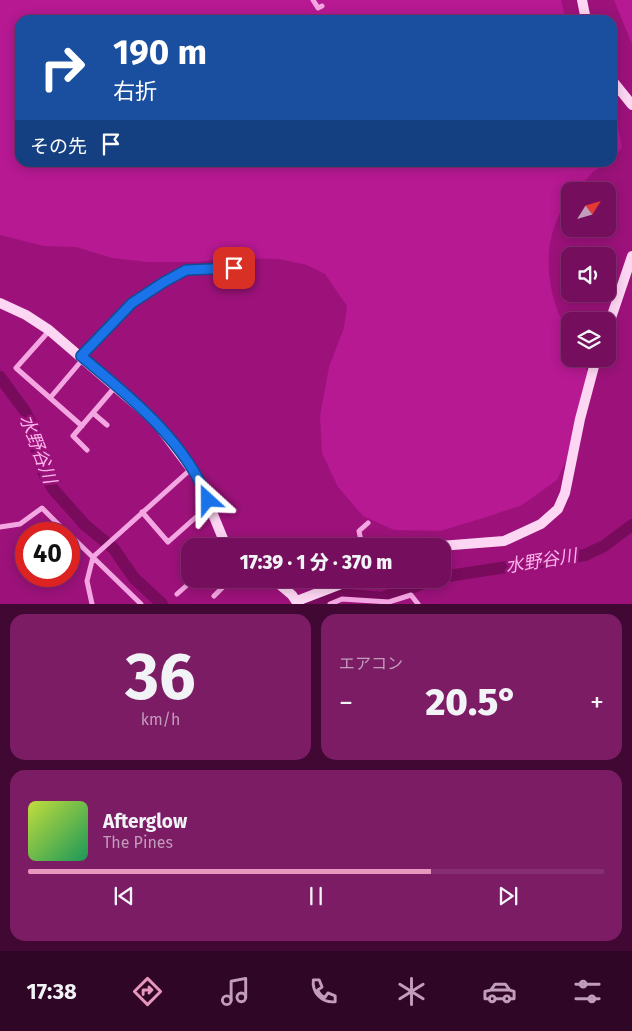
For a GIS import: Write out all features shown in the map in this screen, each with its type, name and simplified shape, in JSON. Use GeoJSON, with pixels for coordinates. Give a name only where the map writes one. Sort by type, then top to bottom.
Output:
{"type":"FeatureCollection","features":[{"type":"Feature","properties":{"kind":"street"},"geometry":{"type":"LineString","coordinates":[[313,0],[315,7],[322,6]]}},
{"type":"Feature","properties":{"kind":"street"},"geometry":{"type":"LineString","coordinates":[[582,0],[585,15]]}},
{"type":"Feature","properties":{"kind":"street"},"geometry":{"type":"LineString","coordinates":[[617,86],[632,105]]}},
{"type":"Feature","properties":{"kind":"street"},"geometry":{"type":"LineString","coordinates":[[613,312],[632,256]]}},
{"type":"Feature","properties":{"kind":"street"},"geometry":{"type":"LineString","coordinates":[[50,398],[82,358],[132,303],[186,270],[234,268],[241,273],[239,283]]}},
{"type":"Feature","properties":{"kind":"street"},"geometry":{"type":"LineString","coordinates":[[0,303],[26,315],[49,330],[155,421],[192,468],[223,538]]}},
{"type":"Feature","properties":{"kind":"street"},"geometry":{"type":"LineString","coordinates":[[49,330],[16,368],[82,426]]}},
{"type":"Feature","properties":{"kind":"street"},"geometry":{"type":"LineString","coordinates":[[451,545],[504,541],[541,524],[558,509],[565,493],[580,418],[594,367]]}},
{"type":"Feature","properties":{"kind":"street"},"geometry":{"type":"LineString","coordinates":[[87,450],[73,436],[116,386]]}},
{"type":"Feature","properties":{"kind":"street"},"geometry":{"type":"LineString","coordinates":[[93,413],[107,425]]}},
{"type":"Feature","properties":{"kind":"street"},"geometry":{"type":"LineString","coordinates":[[92,604],[87,581],[94,557],[107,542],[192,468]]}},
{"type":"Feature","properties":{"kind":"street"},"geometry":{"type":"LineString","coordinates":[[23,522],[42,508],[57,522]]}},
{"type":"Feature","properties":{"kind":"street"},"geometry":{"type":"LineString","coordinates":[[142,512],[168,542],[195,518],[212,510]]}},
{"type":"Feature","properties":{"kind":"street"},"geometry":{"type":"LineString","coordinates":[[360,538],[359,531],[368,523]]}},
{"type":"Feature","properties":{"kind":"street"},"geometry":{"type":"LineString","coordinates":[[0,527],[15,525]]}},
{"type":"Feature","properties":{"kind":"street"},"geometry":{"type":"LineString","coordinates":[[80,544],[141,604]]}},
{"type":"Feature","properties":{"kind":"street"},"geometry":{"type":"LineString","coordinates":[[177,594],[184,588]]}},
{"type":"Feature","properties":{"kind":"street"},"geometry":{"type":"LineString","coordinates":[[214,596],[222,588]]}},
{"type":"Feature","properties":{"kind":"street"},"geometry":{"type":"LineString","coordinates":[[282,588],[297,602],[332,588]]}},
{"type":"Feature","properties":{"kind":"street"},"geometry":{"type":"LineString","coordinates":[[330,604],[342,599],[389,603],[411,595],[418,604]]}},
{"type":"Feature","properties":{"kind":"shaded area"},"geometry":{"type":"Polygon","coordinates":[[[0,0],[561,0],[565,15],[15,15],[15,167],[601,167],[584,182],[561,182],[561,211],[551,238],[549,253],[550,283],[553,298],[561,318],[561,367],[585,367],[589,376],[574,444],[557,480],[522,505],[440,531],[394,530],[363,516],[338,487],[322,453],[320,416],[329,367],[344,328],[347,306],[325,274],[307,265],[279,259],[232,258],[197,262],[148,262],[112,258],[76,247],[44,246],[0,235],[0,0]]]}},
{"type":"Feature","properties":{"kind":"shaded area"},"geometry":{"type":"Polygon","coordinates":[[[614,0],[632,0],[632,44],[614,0]]]}},
{"type":"Feature","properties":{"kind":"shaded area"},"geometry":{"type":"Polygon","coordinates":[[[617,127],[618,128],[622,147],[617,154],[617,127]]]}},
{"type":"Feature","properties":{"kind":"waterway","name":"水野谷川"},"geometry":{"type":"LineString","coordinates":[[0,377],[25,411],[34,430],[35,445],[44,474],[53,489],[85,525],[114,549],[134,578],[162,604]]}},
{"type":"Feature","properties":{"kind":"waterway","name":"水野谷川"},"geometry":{"type":"LineString","coordinates":[[451,576],[585,555],[604,546],[632,525]]}},
{"type":"Feature","properties":{"kind":"waterway","name":"水野谷川"},"geometry":{"type":"LineString","coordinates":[[310,604],[336,594],[382,598],[410,588]]}},
{"type":"Feature","properties":{"kind":"route"},"geometry":{"type":"LineString","coordinates":[[208,500],[192,468],[155,421],[81,356],[132,303],[152,292],[164,282],[186,270],[234,268]]}}]}
